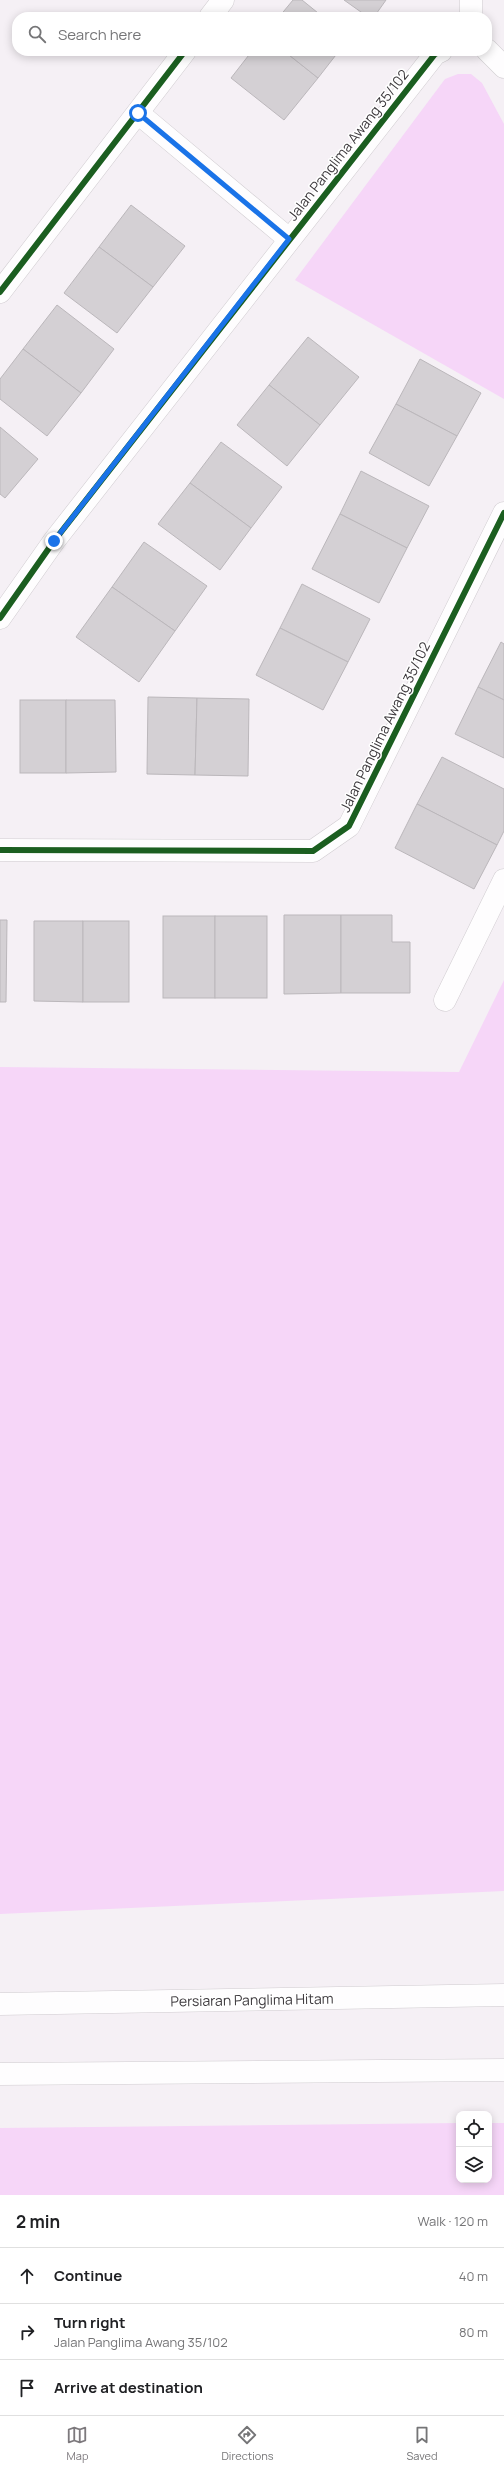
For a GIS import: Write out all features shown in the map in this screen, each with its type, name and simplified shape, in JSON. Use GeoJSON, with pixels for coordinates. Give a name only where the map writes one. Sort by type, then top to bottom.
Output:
{"type":"FeatureCollection","features":[{"type":"Feature","properties":{"kind":"street"},"geometry":{"type":"LineString","coordinates":[[214,12],[222,0]]}},
{"type":"Feature","properties":{"kind":"street"},"geometry":{"type":"LineString","coordinates":[[471,12],[472,0]]}},
{"type":"Feature","properties":{"kind":"street"},"geometry":{"type":"LineString","coordinates":[[492,55],[504,67]]}},
{"type":"Feature","properties":{"kind":"street"},"geometry":{"type":"LineString","coordinates":[[0,292],[180,56]]}},
{"type":"Feature","properties":{"kind":"street","name":"Jalan Panglima Awang 35/102"},"geometry":{"type":"LineString","coordinates":[[0,618],[54,541],[433,56]]}},
{"type":"Feature","properties":{"kind":"street"},"geometry":{"type":"LineString","coordinates":[[138,113],[289,239]]}},
{"type":"Feature","properties":{"kind":"street","name":"Jalan Panglima Awang 35/102"},"geometry":{"type":"LineString","coordinates":[[0,850],[313,851],[350,826],[504,513]]}},
{"type":"Feature","properties":{"kind":"street"},"geometry":{"type":"LineString","coordinates":[[445,1000],[504,880]]}},
{"type":"Feature","properties":{"kind":"street","name":"Persiaran Panglima Hitam"},"geometry":{"type":"LineString","coordinates":[[0,2004],[504,1995]]}},
{"type":"Feature","properties":{"kind":"street"},"geometry":{"type":"LineString","coordinates":[[0,2074],[504,2070]]}},
{"type":"Feature","properties":{"kind":"shaded area"},"geometry":{"type":"Polygon","coordinates":[[[458,74],[471,74],[482,83],[504,124],[504,399],[295,280],[445,79],[458,74]]]}},
{"type":"Feature","properties":{"kind":"shaded area"},"geometry":{"type":"Polygon","coordinates":[[[504,980],[504,1891],[0,1914],[0,1067],[459,1072],[504,980]]]}},
{"type":"Feature","properties":{"kind":"shaded area"},"geometry":{"type":"Polygon","coordinates":[[[456,2123],[456,2183],[492,2183],[492,2123],[504,2123],[504,2195],[0,2195],[0,2128],[456,2123]]]}},
{"type":"Feature","properties":{"kind":"building"},"geometry":{"type":"Polygon","coordinates":[[[293,0],[302,0],[317,12],[283,12],[293,0]]]}},
{"type":"Feature","properties":{"kind":"building"},"geometry":{"type":"Polygon","coordinates":[[[344,0],[386,0],[378,12],[361,12],[344,0]]]}},
{"type":"Feature","properties":{"kind":"building"},"geometry":{"type":"Polygon","coordinates":[[[248,56],[290,56],[318,78],[284,120],[231,78],[248,56]]]}},
{"type":"Feature","properties":{"kind":"building"},"geometry":{"type":"Polygon","coordinates":[[[290,56],[335,56],[318,78],[290,56]]]}},
{"type":"Feature","properties":{"kind":"building"},"geometry":{"type":"Polygon","coordinates":[[[131,205],[185,246],[153,287],[99,247],[131,205]]]}},
{"type":"Feature","properties":{"kind":"building"},"geometry":{"type":"Polygon","coordinates":[[[99,247],[153,287],[117,333],[64,293],[99,247]]]}},
{"type":"Feature","properties":{"kind":"building"},"geometry":{"type":"Polygon","coordinates":[[[57,305],[114,349],[81,393],[23,349],[57,305]]]}},
{"type":"Feature","properties":{"kind":"building"},"geometry":{"type":"Polygon","coordinates":[[[308,337],[359,377],[320,425],[269,385],[308,337]]]}},
{"type":"Feature","properties":{"kind":"building"},"geometry":{"type":"Polygon","coordinates":[[[23,349],[81,393],[47,436],[0,399],[0,379],[23,349]]]}},
{"type":"Feature","properties":{"kind":"building"},"geometry":{"type":"Polygon","coordinates":[[[420,359],[481,393],[457,436],[396,404],[420,359]]]}},
{"type":"Feature","properties":{"kind":"building"},"geometry":{"type":"Polygon","coordinates":[[[269,385],[320,425],[287,466],[237,425],[269,385]]]}},
{"type":"Feature","properties":{"kind":"building"},"geometry":{"type":"Polygon","coordinates":[[[396,404],[457,436],[429,486],[369,453],[396,404]]]}},
{"type":"Feature","properties":{"kind":"building"},"geometry":{"type":"Polygon","coordinates":[[[0,427],[38,459],[5,498],[0,494],[0,427]]]}},
{"type":"Feature","properties":{"kind":"building"},"geometry":{"type":"Polygon","coordinates":[[[221,442],[282,487],[251,528],[190,483],[221,442]]]}},
{"type":"Feature","properties":{"kind":"building"},"geometry":{"type":"Polygon","coordinates":[[[361,471],[429,506],[407,548],[340,514],[361,471]]]}},
{"type":"Feature","properties":{"kind":"building"},"geometry":{"type":"Polygon","coordinates":[[[190,483],[251,528],[220,570],[158,524],[190,483]]]}},
{"type":"Feature","properties":{"kind":"building"},"geometry":{"type":"Polygon","coordinates":[[[340,514],[407,548],[379,603],[312,569],[340,514]]]}},
{"type":"Feature","properties":{"kind":"building"},"geometry":{"type":"Polygon","coordinates":[[[144,542],[207,586],[175,631],[112,587],[144,542]]]}},
{"type":"Feature","properties":{"kind":"building"},"geometry":{"type":"Polygon","coordinates":[[[302,584],[370,619],[348,662],[280,628],[302,584]]]}},
{"type":"Feature","properties":{"kind":"building"},"geometry":{"type":"Polygon","coordinates":[[[112,587],[175,631],[139,682],[76,637],[112,587]]]}},
{"type":"Feature","properties":{"kind":"building"},"geometry":{"type":"Polygon","coordinates":[[[280,628],[348,662],[323,710],[256,675],[280,628]]]}},
{"type":"Feature","properties":{"kind":"building"},"geometry":{"type":"Polygon","coordinates":[[[501,642],[504,644],[504,700],[478,687],[501,642]]]}},
{"type":"Feature","properties":{"kind":"building"},"geometry":{"type":"Polygon","coordinates":[[[478,687],[504,700],[504,758],[455,734],[478,687]]]}},
{"type":"Feature","properties":{"kind":"building"},"geometry":{"type":"Polygon","coordinates":[[[148,697],[197,698],[195,775],[147,774],[148,697]]]}},
{"type":"Feature","properties":{"kind":"building"},"geometry":{"type":"Polygon","coordinates":[[[197,698],[249,699],[248,776],[195,775],[197,698]]]}},
{"type":"Feature","properties":{"kind":"building"},"geometry":{"type":"Polygon","coordinates":[[[20,700],[66,700],[66,773],[20,773],[20,700]]]}},
{"type":"Feature","properties":{"kind":"building"},"geometry":{"type":"Polygon","coordinates":[[[66,700],[115,700],[116,772],[66,773],[66,700]]]}},
{"type":"Feature","properties":{"kind":"building"},"geometry":{"type":"Polygon","coordinates":[[[442,757],[504,789],[504,831],[497,845],[417,804],[442,757]]]}},
{"type":"Feature","properties":{"kind":"building"},"geometry":{"type":"Polygon","coordinates":[[[417,804],[497,845],[474,889],[395,848],[417,804]]]}},
{"type":"Feature","properties":{"kind":"building"},"geometry":{"type":"Polygon","coordinates":[[[284,915],[341,915],[341,993],[284,994],[284,915]]]}},
{"type":"Feature","properties":{"kind":"building"},"geometry":{"type":"Polygon","coordinates":[[[341,915],[392,915],[392,942],[410,942],[410,993],[341,993],[341,915]]]}},
{"type":"Feature","properties":{"kind":"building"},"geometry":{"type":"Polygon","coordinates":[[[163,916],[215,916],[215,998],[163,998],[163,916]]]}},
{"type":"Feature","properties":{"kind":"building"},"geometry":{"type":"Polygon","coordinates":[[[215,916],[267,916],[267,998],[215,998],[215,916]]]}},
{"type":"Feature","properties":{"kind":"building"},"geometry":{"type":"Polygon","coordinates":[[[0,920],[7,920],[6,1002],[0,1002],[0,920]]]}},
{"type":"Feature","properties":{"kind":"building"},"geometry":{"type":"Polygon","coordinates":[[[34,921],[83,921],[83,1002],[34,1001],[34,921]]]}},
{"type":"Feature","properties":{"kind":"building"},"geometry":{"type":"Polygon","coordinates":[[[83,921],[129,921],[129,1002],[83,1002],[83,921]]]}},
{"type":"Feature","properties":{"kind":"cycle path"},"geometry":{"type":"LineString","coordinates":[[0,292],[181,56]]}},
{"type":"Feature","properties":{"kind":"cycle path"},"geometry":{"type":"LineString","coordinates":[[0,618],[54,541],[433,56]]}},
{"type":"Feature","properties":{"kind":"cycle path"},"geometry":{"type":"LineString","coordinates":[[0,850],[313,851],[349,826],[504,513]]}},
{"type":"Feature","properties":{"kind":"route"},"geometry":{"type":"LineString","coordinates":[[54,541],[289,239],[138,113]]}}]}
